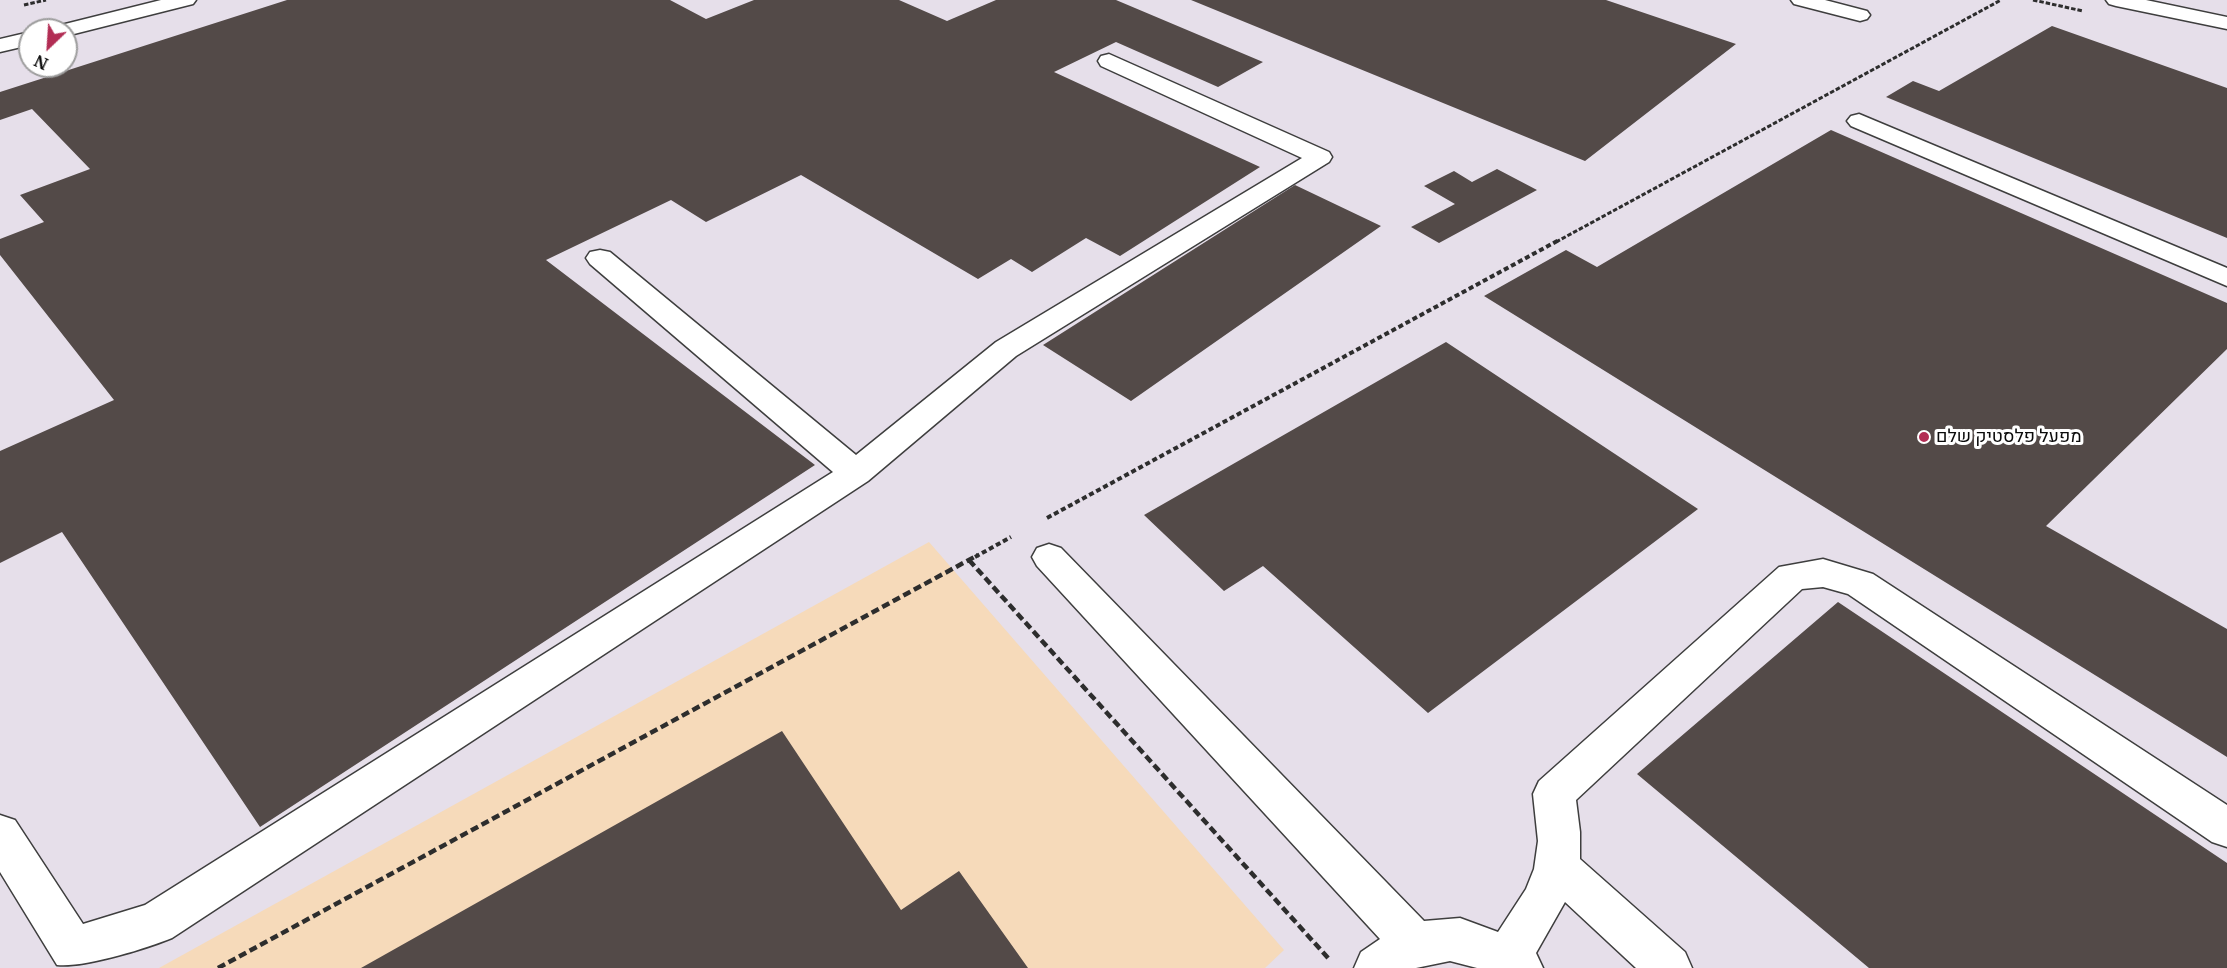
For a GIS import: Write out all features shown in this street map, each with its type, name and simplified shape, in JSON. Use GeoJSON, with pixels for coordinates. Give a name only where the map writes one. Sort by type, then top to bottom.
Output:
{"type":"FeatureCollection","features":[{"type":"Feature","properties":{"kind":"street"},"geometry":{"type":"LineString","coordinates":[[78,27],[186,0]]}},
{"type":"Feature","properties":{"kind":"street"},"geometry":{"type":"LineString","coordinates":[[1801,0],[1860,15]]}},
{"type":"Feature","properties":{"kind":"street"},"geometry":{"type":"LineString","coordinates":[[2116,0],[2227,23]]}},
{"type":"Feature","properties":{"kind":"street"},"geometry":{"type":"LineString","coordinates":[[0,46],[18,41]]}},
{"type":"Feature","properties":{"kind":"street"},"geometry":{"type":"LineString","coordinates":[[0,834],[73,949],[156,923],[856,472],[1006,349],[1320,157],[1109,61]]}},
{"type":"Feature","properties":{"kind":"street"},"geometry":{"type":"LineString","coordinates":[[1858,121],[2227,278]]}},
{"type":"Feature","properties":{"kind":"street"},"geometry":{"type":"LineString","coordinates":[[600,258],[856,472]]}},
{"type":"Feature","properties":{"kind":"street"},"geometry":{"type":"LineString","coordinates":[[1044,539],[1415,944]]}},
{"type":"Feature","properties":{"kind":"street"},"geometry":{"type":"LineString","coordinates":[[1377,968],[1415,944],[1459,940],[1513,963],[1557,867],[1560,829],[1554,794],[1792,577],[1823,573],[1860,584],[2227,828]]}},
{"type":"Feature","properties":{"kind":"street"},"geometry":{"type":"LineString","coordinates":[[1557,867],[1669,968]]}},
{"type":"Feature","properties":{"kind":"path"},"geometry":{"type":"LineString","coordinates":[[1044,539],[2001,0]]}},
{"type":"Feature","properties":{"kind":"path"},"geometry":{"type":"LineString","coordinates":[[218,968],[1019,533]]}},
{"type":"Feature","properties":{"kind":"path"},"geometry":{"type":"LineString","coordinates":[[969,560],[1338,968]]}},
{"type":"Feature","properties":{"kind":"shaded area"},"geometry":{"type":"Polygon","coordinates":[[[0,0],[2227,0],[2227,968],[0,968],[0,0]]]}},
{"type":"Feature","properties":{"kind":"sand"},"geometry":{"type":"Polygon","coordinates":[[[929,542],[1284,950],[1265,968],[159,968],[929,542]]]}},
{"type":"Feature","properties":{"kind":"building"},"geometry":{"type":"Polygon","coordinates":[[[287,0],[670,0],[706,19],[754,0],[899,0],[947,21],[996,0],[1116,0],[1263,62],[1218,87],[1116,42],[1054,72],[1260,167],[1120,256],[1086,238],[1032,272],[1011,259],[978,279],[801,175],[706,222],[671,200],[546,260],[815,465],[260,827],[62,532],[0,563],[0,451],[114,400],[0,255],[0,239],[44,222],[20,195],[90,169],[32,109],[0,120],[0,92],[44,78],[78,78],[78,67],[287,0]]]}},
{"type":"Feature","properties":{"kind":"building"},"geometry":{"type":"Polygon","coordinates":[[[1191,0],[1606,0],[1736,44],[1585,161],[1191,0]]]}},
{"type":"Feature","properties":{"kind":"building"},"geometry":{"type":"Polygon","coordinates":[[[2052,26],[2227,88],[2227,238],[1886,97],[1913,81],[1939,91],[2052,26]]]}},
{"type":"Feature","properties":{"kind":"building","name":"מפעל פלסטיק שלם"},"geometry":{"type":"Polygon","coordinates":[[[1831,130],[2227,303],[2227,349],[2046,526],[2227,629],[2227,757],[1484,296],[1566,250],[1597,267],[1831,130]]]}},
{"type":"Feature","properties":{"kind":"building"},"geometry":{"type":"Polygon","coordinates":[[[1497,169],[1537,190],[1439,243],[1411,227],[1455,204],[1424,186],[1454,171],[1472,182],[1497,169]]]}},
{"type":"Feature","properties":{"kind":"building"},"geometry":{"type":"Polygon","coordinates":[[[1295,185],[1381,226],[1131,401],[1043,345],[1295,185]]]}},
{"type":"Feature","properties":{"kind":"building"},"geometry":{"type":"Polygon","coordinates":[[[1446,342],[1698,509],[1428,713],[1263,566],[1224,591],[1144,515],[1446,342]]]}},
{"type":"Feature","properties":{"kind":"building"},"geometry":{"type":"Polygon","coordinates":[[[1838,602],[2227,863],[2227,968],[1869,968],[1637,774],[1838,602]]]}},
{"type":"Feature","properties":{"kind":"building"},"geometry":{"type":"Polygon","coordinates":[[[782,731],[901,910],[959,871],[1028,968],[361,968],[782,731]]]}},
{"type":"Feature","properties":{"kind":"place","name":"מפעל פלסטיק שלם"},"geometry":{"type":"Point","coordinates":[1924,437]}}]}
